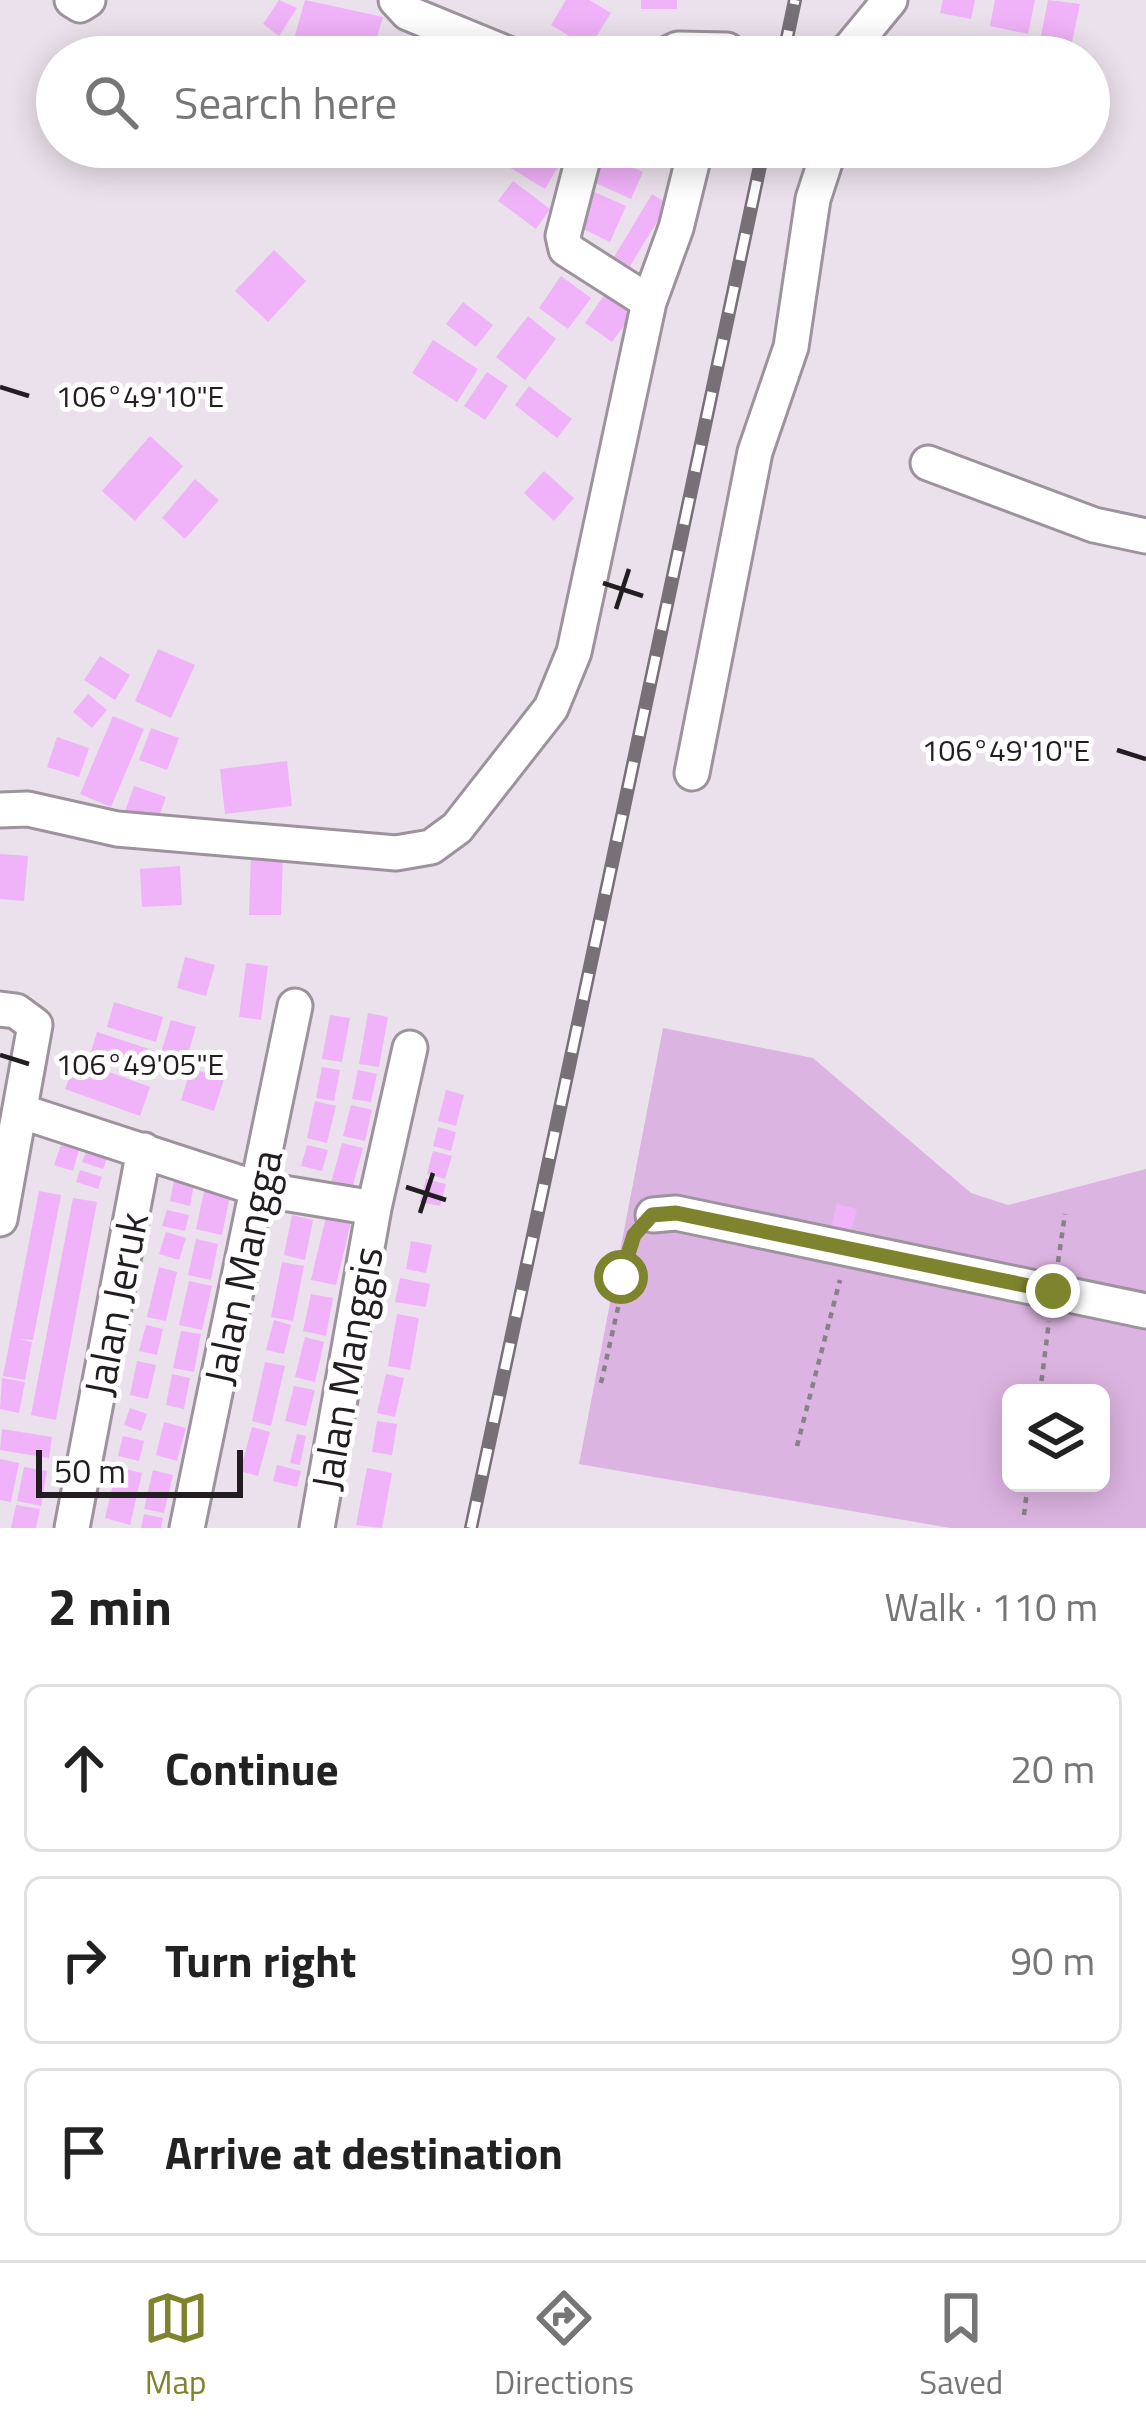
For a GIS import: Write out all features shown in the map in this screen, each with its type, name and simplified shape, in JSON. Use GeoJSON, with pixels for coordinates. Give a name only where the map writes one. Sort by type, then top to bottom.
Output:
{"type":"FeatureCollection","features":[{"type":"Feature","properties":{"kind":"street"},"geometry":{"type":"LineString","coordinates":[[72,0],[80,4],[88,0]]}},
{"type":"Feature","properties":{"kind":"street"},"geometry":{"type":"LineString","coordinates":[[396,0],[408,13],[464,36]]}},
{"type":"Feature","properties":{"kind":"street"},"geometry":{"type":"LineString","coordinates":[[860,36],[890,0]]}},
{"type":"Feature","properties":{"kind":"street"},"geometry":{"type":"LineString","coordinates":[[581,168],[563,236],[566,249],[649,302]]}},
{"type":"Feature","properties":{"kind":"street"},"geometry":{"type":"LineString","coordinates":[[0,810],[28,809],[117,830],[396,854],[431,848],[457,828],[551,708],[574,652],[649,302],[691,168]]}},
{"type":"Feature","properties":{"kind":"street"},"geometry":{"type":"LineString","coordinates":[[692,773],[755,452],[791,346],[813,199],[823,168]]}},
{"type":"Feature","properties":{"kind":"street"},"geometry":{"type":"LineString","coordinates":[[928,463],[1094,525],[1146,536]]}},
{"type":"Feature","properties":{"kind":"street","name":"Jalan Mangga"},"geometry":{"type":"LineString","coordinates":[[187,1528],[295,1006]]}},
{"type":"Feature","properties":{"kind":"street"},"geometry":{"type":"LineString","coordinates":[[0,1010],[16,1011],[35,1025],[0,1219]]}},
{"type":"Feature","properties":{"kind":"street","name":"Jalan Manggis"},"geometry":{"type":"LineString","coordinates":[[317,1528],[374,1208],[410,1048]]}},
{"type":"Feature","properties":{"kind":"street","name":"Jalan Jeruk"},"geometry":{"type":"LineString","coordinates":[[20,1111],[259,1189],[374,1208]]}},
{"type":"Feature","properties":{"kind":"street","name":"Jalan Jeruk"},"geometry":{"type":"LineString","coordinates":[[72,1528],[144,1150]]}},
{"type":"Feature","properties":{"kind":"street"},"geometry":{"type":"LineString","coordinates":[[652,1215],[676,1213],[849,1245],[1146,1311]]}},
{"type":"Feature","properties":{"kind":"path"},"geometry":{"type":"LineString","coordinates":[[601,1383],[634,1235],[652,1215]]}},
{"type":"Feature","properties":{"kind":"path"},"geometry":{"type":"LineString","coordinates":[[797,1446],[849,1245]]}},
{"type":"Feature","properties":{"kind":"path"},"geometry":{"type":"LineString","coordinates":[[1024,1515],[1027,1492]]}},
{"type":"Feature","properties":{"kind":"shaded area"},"geometry":{"type":"Polygon","coordinates":[[[663,1028],[813,1058],[971,1193],[1008,1205],[1146,1169],[1146,1528],[950,1528],[579,1464],[663,1028]]]}},
{"type":"Feature","properties":{"kind":"building"},"geometry":{"type":"Polygon","coordinates":[[[279,0],[297,8],[279,36],[263,24],[279,0]]]}},
{"type":"Feature","properties":{"kind":"building"},"geometry":{"type":"Polygon","coordinates":[[[305,0],[383,17],[377,36],[295,36],[305,0]]]}},
{"type":"Feature","properties":{"kind":"building"},"geometry":{"type":"Polygon","coordinates":[[[566,0],[589,0],[611,13],[597,36],[569,36],[551,25],[566,0]]]}},
{"type":"Feature","properties":{"kind":"building"},"geometry":{"type":"Polygon","coordinates":[[[641,0],[677,0],[677,9],[641,9],[641,0]]]}},
{"type":"Feature","properties":{"kind":"building"},"geometry":{"type":"Polygon","coordinates":[[[943,0],[975,0],[971,19],[940,13],[943,0]]]}},
{"type":"Feature","properties":{"kind":"building"},"geometry":{"type":"Polygon","coordinates":[[[995,0],[1035,0],[1028,34],[990,26],[995,0]]]}},
{"type":"Feature","properties":{"kind":"building"},"geometry":{"type":"Polygon","coordinates":[[[1048,0],[1080,4],[1073,36],[1041,36],[1048,0]]]}},
{"type":"Feature","properties":{"kind":"building"},"geometry":{"type":"Polygon","coordinates":[[[510,168],[557,168],[545,189],[510,168]]]}},
{"type":"Feature","properties":{"kind":"building"},"geometry":{"type":"Polygon","coordinates":[[[597,168],[643,172],[631,199],[591,181],[597,168]]]}},
{"type":"Feature","properties":{"kind":"building"},"geometry":{"type":"Polygon","coordinates":[[[513,181],[550,209],[536,229],[498,201],[513,181]]]}},
{"type":"Feature","properties":{"kind":"building"},"geometry":{"type":"Polygon","coordinates":[[[592,191],[626,206],[610,242],[577,226],[592,191]]]}},
{"type":"Feature","properties":{"kind":"building"},"geometry":{"type":"Polygon","coordinates":[[[652,194],[668,204],[630,266],[614,257],[652,194]]]}},
{"type":"Feature","properties":{"kind":"building"},"geometry":{"type":"Polygon","coordinates":[[[274,250],[306,281],[268,322],[235,291],[274,250]]]}},
{"type":"Feature","properties":{"kind":"building"},"geometry":{"type":"Polygon","coordinates":[[[561,276],[591,298],[568,329],[539,308],[561,276]]]}},
{"type":"Feature","properties":{"kind":"building"},"geometry":{"type":"Polygon","coordinates":[[[614,281],[642,301],[612,342],[585,323],[614,281]]]}},
{"type":"Feature","properties":{"kind":"building"},"geometry":{"type":"Polygon","coordinates":[[[463,302],[493,325],[476,347],[446,324],[463,302]]]}},
{"type":"Feature","properties":{"kind":"building"},"geometry":{"type":"Polygon","coordinates":[[[528,316],[556,339],[525,380],[496,357],[528,316]]]}},
{"type":"Feature","properties":{"kind":"building"},"geometry":{"type":"Polygon","coordinates":[[[433,340],[478,369],[457,402],[412,373],[433,340]]]}},
{"type":"Feature","properties":{"kind":"building"},"geometry":{"type":"Polygon","coordinates":[[[487,372],[508,386],[485,420],[464,406],[487,372]]]}},
{"type":"Feature","properties":{"kind":"building"},"geometry":{"type":"Polygon","coordinates":[[[529,386],[572,419],[557,438],[515,405],[529,386]]]}},
{"type":"Feature","properties":{"kind":"building"},"geometry":{"type":"Polygon","coordinates":[[[150,436],[183,466],[135,521],[102,491],[150,436]]]}},
{"type":"Feature","properties":{"kind":"building"},"geometry":{"type":"Polygon","coordinates":[[[544,471],[574,498],[554,521],[524,493],[544,471]]]}},
{"type":"Feature","properties":{"kind":"building"},"geometry":{"type":"Polygon","coordinates":[[[195,479],[219,500],[185,539],[162,518],[195,479]]]}},
{"type":"Feature","properties":{"kind":"building"},"geometry":{"type":"Polygon","coordinates":[[[158,649],[195,665],[171,718],[135,701],[158,649]]]}},
{"type":"Feature","properties":{"kind":"building"},"geometry":{"type":"Polygon","coordinates":[[[100,656],[130,675],[115,700],[84,680],[100,656]]]}},
{"type":"Feature","properties":{"kind":"building"},"geometry":{"type":"Polygon","coordinates":[[[88,694],[107,710],[92,728],[73,712],[88,694]]]}},
{"type":"Feature","properties":{"kind":"building"},"geometry":{"type":"Polygon","coordinates":[[[113,716],[144,729],[111,807],[80,794],[113,716]]]}},
{"type":"Feature","properties":{"kind":"building"},"geometry":{"type":"Polygon","coordinates":[[[151,728],[179,738],[167,770],[139,760],[151,728]]]}},
{"type":"Feature","properties":{"kind":"building"},"geometry":{"type":"Polygon","coordinates":[[[57,737],[89,748],[79,777],[47,767],[57,737]]]}},
{"type":"Feature","properties":{"kind":"building"},"geometry":{"type":"Polygon","coordinates":[[[287,761],[292,806],[225,814],[220,769],[287,761]]]}},
{"type":"Feature","properties":{"kind":"building"},"geometry":{"type":"Polygon","coordinates":[[[134,786],[166,797],[157,822],[125,811],[134,786]]]}},
{"type":"Feature","properties":{"kind":"building"},"geometry":{"type":"Polygon","coordinates":[[[0,854],[28,856],[24,901],[0,899],[0,854]]]}},
{"type":"Feature","properties":{"kind":"building"},"geometry":{"type":"Polygon","coordinates":[[[251,855],[283,856],[281,915],[249,915],[251,855]]]}},
{"type":"Feature","properties":{"kind":"building"},"geometry":{"type":"Polygon","coordinates":[[[180,866],[182,905],[142,907],[140,869],[180,866]]]}},
{"type":"Feature","properties":{"kind":"building"},"geometry":{"type":"Polygon","coordinates":[[[185,957],[215,965],[206,996],[177,988],[185,957]]]}},
{"type":"Feature","properties":{"kind":"building"},"geometry":{"type":"Polygon","coordinates":[[[246,963],[268,966],[261,1020],[239,1017],[246,963]]]}},
{"type":"Feature","properties":{"kind":"building"},"geometry":{"type":"Polygon","coordinates":[[[114,1002],[163,1017],[156,1042],[107,1027],[114,1002]]]}},
{"type":"Feature","properties":{"kind":"building"},"geometry":{"type":"Polygon","coordinates":[[[368,1013],[388,1017],[379,1067],[359,1064],[368,1013]]]}},
{"type":"Feature","properties":{"kind":"building"},"geometry":{"type":"Polygon","coordinates":[[[330,1015],[350,1018],[342,1062],[322,1059],[330,1015]]]}},
{"type":"Feature","properties":{"kind":"building"},"geometry":{"type":"Polygon","coordinates":[[[171,1020],[196,1027],[185,1064],[160,1056],[171,1020]]]}},
{"type":"Feature","properties":{"kind":"building"},"geometry":{"type":"Polygon","coordinates":[[[97,1032],[155,1051],[148,1073],[90,1055],[97,1032]]]}},
{"type":"Feature","properties":{"kind":"building"},"geometry":{"type":"Polygon","coordinates":[[[76,1060],[150,1087],[140,1116],[65,1089],[76,1060]]]}},
{"type":"Feature","properties":{"kind":"building"},"geometry":{"type":"Polygon","coordinates":[[[322,1067],[340,1070],[334,1101],[316,1098],[322,1067]]]}},
{"type":"Feature","properties":{"kind":"building"},"geometry":{"type":"Polygon","coordinates":[[[191,1068],[224,1079],[214,1111],[181,1100],[191,1068]]]}},
{"type":"Feature","properties":{"kind":"building"},"geometry":{"type":"Polygon","coordinates":[[[358,1070],[377,1074],[371,1102],[352,1099],[358,1070]]]}},
{"type":"Feature","properties":{"kind":"building"},"geometry":{"type":"Polygon","coordinates":[[[446,1090],[464,1095],[456,1126],[438,1121],[446,1090]]]}},
{"type":"Feature","properties":{"kind":"building"},"geometry":{"type":"Polygon","coordinates":[[[315,1101],[336,1106],[327,1143],[307,1138],[315,1101]]]}},
{"type":"Feature","properties":{"kind":"building"},"geometry":{"type":"Polygon","coordinates":[[[351,1105],[372,1110],[365,1141],[343,1136],[351,1105]]]}},
{"type":"Feature","properties":{"kind":"building"},"geometry":{"type":"Polygon","coordinates":[[[438,1127],[456,1132],[451,1151],[433,1146],[438,1127]]]}},
{"type":"Feature","properties":{"kind":"building"},"geometry":{"type":"Polygon","coordinates":[[[342,1143],[363,1148],[352,1189],[331,1183],[342,1143]]]}},
{"type":"Feature","properties":{"kind":"building"},"geometry":{"type":"Polygon","coordinates":[[[61,1145],[79,1150],[73,1171],[54,1165],[61,1145]]]}},
{"type":"Feature","properties":{"kind":"building"},"geometry":{"type":"Polygon","coordinates":[[[307,1145],[328,1150],[322,1171],[301,1166],[307,1145]]]}},
{"type":"Feature","properties":{"kind":"building"},"geometry":{"type":"Polygon","coordinates":[[[433,1151],[452,1156],[445,1179],[427,1174],[433,1151]]]}},
{"type":"Feature","properties":{"kind":"building"},"geometry":{"type":"Polygon","coordinates":[[[86,1152],[107,1159],[103,1169],[82,1162],[86,1152]]]}},
{"type":"Feature","properties":{"kind":"building"},"geometry":{"type":"Polygon","coordinates":[[[80,1170],[102,1177],[98,1189],[76,1182],[80,1170]]]}},
{"type":"Feature","properties":{"kind":"building"},"geometry":{"type":"Polygon","coordinates":[[[426,1179],[446,1184],[440,1206],[420,1202],[426,1179]]]}},
{"type":"Feature","properties":{"kind":"building"},"geometry":{"type":"Polygon","coordinates":[[[174,1180],[194,1184],[190,1206],[170,1201],[174,1180]]]}},
{"type":"Feature","properties":{"kind":"building"},"geometry":{"type":"Polygon","coordinates":[[[206,1182],[232,1187],[222,1235],[196,1229],[206,1182]]]}},
{"type":"Feature","properties":{"kind":"building"},"geometry":{"type":"Polygon","coordinates":[[[39,1191],[61,1195],[33,1340],[19,1339],[32,1342],[25,1380],[3,1376],[39,1191]]]}},
{"type":"Feature","properties":{"kind":"building"},"geometry":{"type":"Polygon","coordinates":[[[73,1198],[97,1202],[56,1420],[31,1415],[73,1198]]]}},
{"type":"Feature","properties":{"kind":"building"},"geometry":{"type":"Polygon","coordinates":[[[837,1204],[857,1209],[851,1231],[831,1226],[837,1204]]]}},
{"type":"Feature","properties":{"kind":"building"},"geometry":{"type":"Polygon","coordinates":[[[167,1210],[189,1215],[185,1231],[162,1226],[167,1210]]]}},
{"type":"Feature","properties":{"kind":"building"},"geometry":{"type":"Polygon","coordinates":[[[292,1215],[313,1220],[305,1260],[284,1255],[292,1215]]]}},
{"type":"Feature","properties":{"kind":"building"},"geometry":{"type":"Polygon","coordinates":[[[326,1217],[351,1222],[336,1285],[311,1280],[326,1217]]]}},
{"type":"Feature","properties":{"kind":"building"},"geometry":{"type":"Polygon","coordinates":[[[166,1232],[186,1238],[179,1260],[159,1254],[166,1232]]]}},
{"type":"Feature","properties":{"kind":"building"},"geometry":{"type":"Polygon","coordinates":[[[196,1239],[218,1244],[211,1280],[188,1275],[196,1239]]]}},
{"type":"Feature","properties":{"kind":"building"},"geometry":{"type":"Polygon","coordinates":[[[411,1241],[432,1245],[426,1273],[406,1269],[411,1241]]]}},
{"type":"Feature","properties":{"kind":"building"},"geometry":{"type":"Polygon","coordinates":[[[282,1262],[304,1266],[293,1321],[271,1317],[282,1262]]]}},
{"type":"Feature","properties":{"kind":"building"},"geometry":{"type":"Polygon","coordinates":[[[159,1267],[177,1272],[166,1321],[147,1317],[159,1267]]]}},
{"type":"Feature","properties":{"kind":"building"},"geometry":{"type":"Polygon","coordinates":[[[400,1278],[430,1284],[426,1307],[395,1302],[400,1278]]]}},
{"type":"Feature","properties":{"kind":"building"},"geometry":{"type":"Polygon","coordinates":[[[189,1281],[212,1286],[202,1330],[179,1325],[189,1281]]]}},
{"type":"Feature","properties":{"kind":"building"},"geometry":{"type":"Polygon","coordinates":[[[311,1294],[333,1298],[326,1336],[303,1331],[311,1294]]]}},
{"type":"Feature","properties":{"kind":"building"},"geometry":{"type":"Polygon","coordinates":[[[397,1314],[419,1318],[410,1370],[388,1366],[397,1314]]]}},
{"type":"Feature","properties":{"kind":"building"},"geometry":{"type":"Polygon","coordinates":[[[274,1320],[291,1325],[284,1354],[266,1350],[274,1320]]]}},
{"type":"Feature","properties":{"kind":"building"},"geometry":{"type":"Polygon","coordinates":[[[146,1325],[163,1329],[157,1355],[139,1351],[146,1325]]]}},
{"type":"Feature","properties":{"kind":"building"},"geometry":{"type":"Polygon","coordinates":[[[181,1331],[201,1334],[194,1372],[173,1368],[181,1331]]]}},
{"type":"Feature","properties":{"kind":"building"},"geometry":{"type":"Polygon","coordinates":[[[305,1337],[324,1342],[315,1382],[295,1377],[305,1337]]]}},
{"type":"Feature","properties":{"kind":"building"},"geometry":{"type":"Polygon","coordinates":[[[137,1361],[156,1365],[148,1399],[130,1395],[137,1361]]]}},
{"type":"Feature","properties":{"kind":"building"},"geometry":{"type":"Polygon","coordinates":[[[265,1362],[285,1366],[271,1426],[252,1421],[265,1362]]]}},
{"type":"Feature","properties":{"kind":"building"},"geometry":{"type":"Polygon","coordinates":[[[172,1374],[190,1378],[184,1409],[166,1405],[172,1374]]]}},
{"type":"Feature","properties":{"kind":"building"},"geometry":{"type":"Polygon","coordinates":[[[386,1374],[404,1378],[395,1417],[377,1413],[386,1374]]]}},
{"type":"Feature","properties":{"kind":"building"},"geometry":{"type":"Polygon","coordinates":[[[2,1378],[25,1382],[19,1413],[0,1409],[2,1378]]]}},
{"type":"Feature","properties":{"kind":"building"},"geometry":{"type":"Polygon","coordinates":[[[294,1386],[315,1390],[306,1426],[285,1421],[294,1386]]]}},
{"type":"Feature","properties":{"kind":"building"},"geometry":{"type":"Polygon","coordinates":[[[130,1408],[147,1414],[141,1431],[124,1425],[130,1408]]]}},
{"type":"Feature","properties":{"kind":"building"},"geometry":{"type":"Polygon","coordinates":[[[377,1421],[397,1424],[392,1455],[372,1452],[377,1421]]]}},
{"type":"Feature","properties":{"kind":"building"},"geometry":{"type":"Polygon","coordinates":[[[164,1422],[186,1428],[177,1461],[156,1455],[164,1422]]]}},
{"type":"Feature","properties":{"kind":"building"},"geometry":{"type":"Polygon","coordinates":[[[252,1427],[270,1432],[258,1476],[240,1471],[252,1427]]]}},
{"type":"Feature","properties":{"kind":"building"},"geometry":{"type":"Polygon","coordinates":[[[2,1429],[52,1437],[49,1458],[0,1450],[2,1429]]]}},
{"type":"Feature","properties":{"kind":"building"},"geometry":{"type":"Polygon","coordinates":[[[297,1434],[306,1436],[300,1465],[290,1463],[297,1434]]]}},
{"type":"Feature","properties":{"kind":"building"},"geometry":{"type":"Polygon","coordinates":[[[123,1436],[144,1441],[139,1461],[118,1456],[123,1436]]]}},
{"type":"Feature","properties":{"kind":"building"},"geometry":{"type":"Polygon","coordinates":[[[0,1459],[19,1463],[11,1502],[0,1500],[0,1459]]]}},
{"type":"Feature","properties":{"kind":"building"},"geometry":{"type":"Polygon","coordinates":[[[277,1465],[301,1471],[297,1487],[273,1481],[277,1465]]]}},
{"type":"Feature","properties":{"kind":"building"},"geometry":{"type":"Polygon","coordinates":[[[24,1467],[47,1471],[41,1506],[17,1501],[24,1467]]]}},
{"type":"Feature","properties":{"kind":"building"},"geometry":{"type":"Polygon","coordinates":[[[117,1467],[142,1473],[130,1525],[105,1518],[117,1467]]]}},
{"type":"Feature","properties":{"kind":"building"},"geometry":{"type":"Polygon","coordinates":[[[367,1468],[392,1473],[382,1528],[356,1525],[367,1468]]]}},
{"type":"Feature","properties":{"kind":"building"},"geometry":{"type":"Polygon","coordinates":[[[153,1470],[173,1475],[164,1513],[144,1509],[153,1470]]]}},
{"type":"Feature","properties":{"kind":"building"},"geometry":{"type":"Polygon","coordinates":[[[16,1505],[40,1509],[36,1528],[11,1528],[16,1505]]]}},
{"type":"Feature","properties":{"kind":"building"},"geometry":{"type":"Polygon","coordinates":[[[144,1514],[163,1518],[161,1528],[141,1528],[144,1514]]]}},
{"type":"Feature","properties":{"kind":"railway"},"geometry":{"type":"LineString","coordinates":[[787,36],[795,0]]}},
{"type":"Feature","properties":{"kind":"railway"},"geometry":{"type":"LineString","coordinates":[[471,1528],[760,168]]}},
{"type":"Feature","properties":{"kind":"route"},"geometry":{"type":"LineString","coordinates":[[621,1277],[634,1235],[652,1215],[676,1213],[834,1242],[1053,1291]]}}]}
